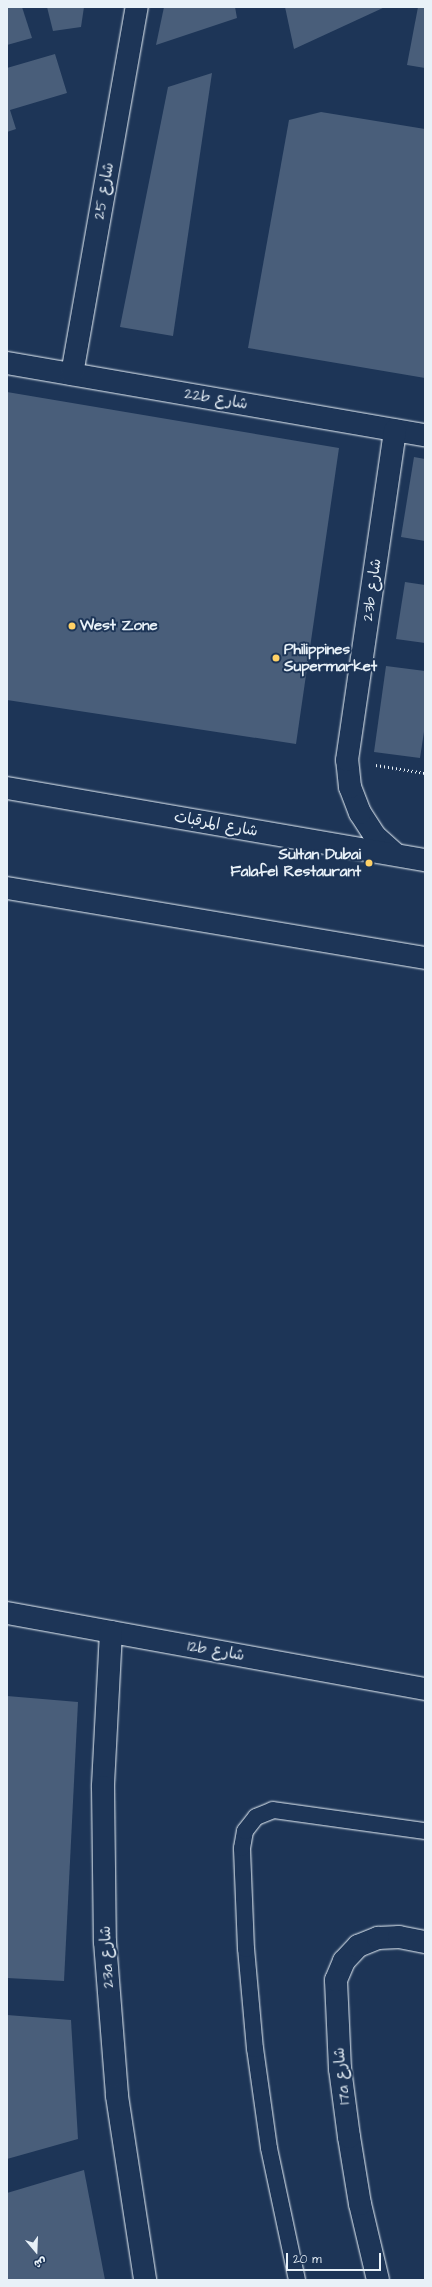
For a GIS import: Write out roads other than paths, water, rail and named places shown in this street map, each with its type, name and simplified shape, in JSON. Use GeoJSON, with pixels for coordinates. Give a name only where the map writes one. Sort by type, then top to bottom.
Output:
{"type":"FeatureCollection","features":[{"type":"Feature","properties":{"kind":"street","name":"شارع 25"},"geometry":{"type":"LineString","coordinates":[[72,374],[137,7]]}},
{"type":"Feature","properties":{"kind":"street","name":"22b شارع"},"geometry":{"type":"LineString","coordinates":[[7,363],[425,435]]}},
{"type":"Feature","properties":{"kind":"street","name":"23b شارع"},"geometry":{"type":"LineString","coordinates":[[395,430],[347,760],[350,787],[360,813],[375,836],[395,854]]}},
{"type":"Feature","properties":{"kind":"street","name":"شارع المرقبات"},"geometry":{"type":"LineString","coordinates":[[7,788],[425,860]]}},
{"type":"Feature","properties":{"kind":"street"},"geometry":{"type":"LineString","coordinates":[[7,888],[425,958]]}},
{"type":"Feature","properties":{"kind":"street","name":"12b شارع"},"geometry":{"type":"LineString","coordinates":[[7,1613],[425,1689]]}},
{"type":"Feature","properties":{"kind":"street","name":"23a شارع"},"geometry":{"type":"LineString","coordinates":[[111,1632],[103,1787],[105,1942],[117,2096],[145,2280]]}},
{"type":"Feature","properties":{"kind":"street","name":"17a شارع"},"geometry":{"type":"LineString","coordinates":[[378,2280],[360,2204],[349,2137],[340,2069],[336,1980],[344,1961],[358,1946],[371,1940],[378,1938],[399,1937],[425,1942]]}},
{"type":"Feature","properties":{"kind":"lane"},"geometry":{"type":"LineString","coordinates":[[297,2280],[269,2148],[255,2049],[246,1949],[242,1848],[245,1831],[256,1817],[273,1810],[425,1831]]}},
{"type":"Feature","properties":{"kind":"place","name":"West Zone"},"geometry":{"type":"Point","coordinates":[72,626]}},
{"type":"Feature","properties":{"kind":"place","name":"Philippines Supermarket"},"geometry":{"type":"Point","coordinates":[276,658]}},
{"type":"Feature","properties":{"kind":"place","name":"Sultan Dubai Falafel Restaurant"},"geometry":{"type":"Point","coordinates":[369,863]}}]}
